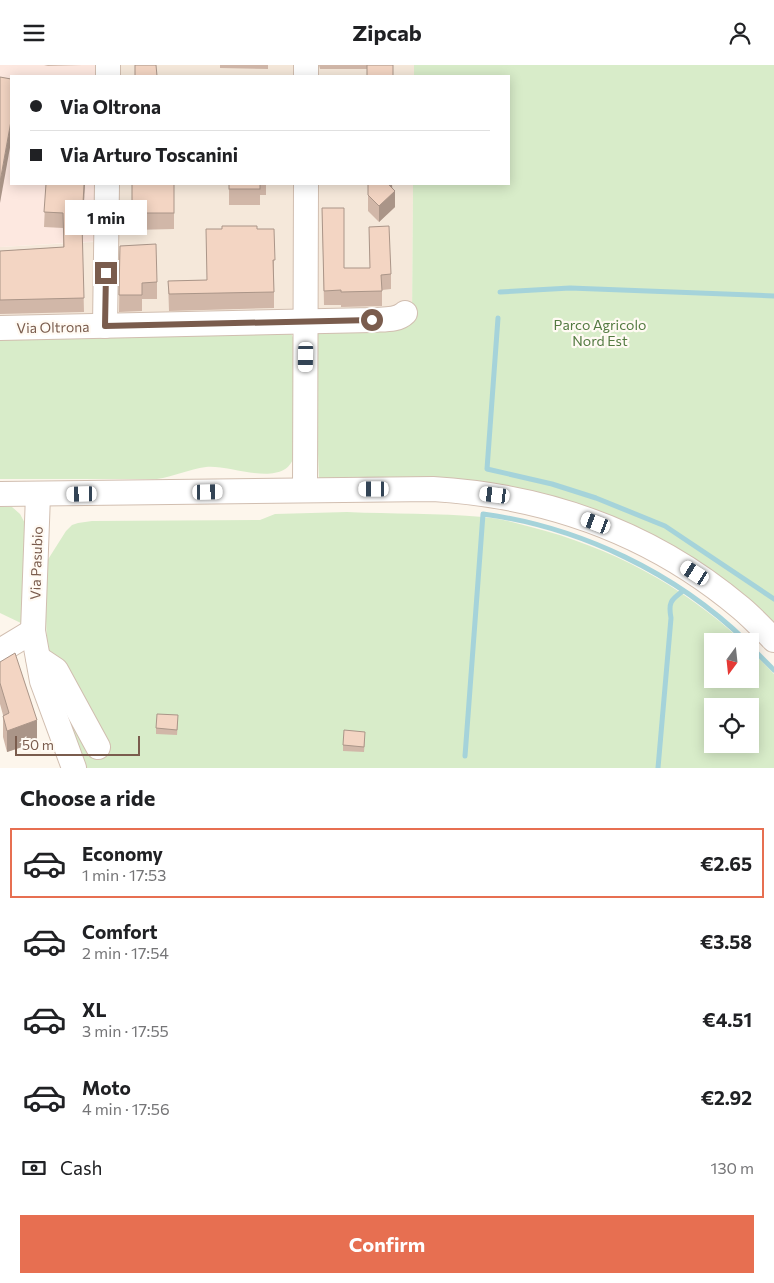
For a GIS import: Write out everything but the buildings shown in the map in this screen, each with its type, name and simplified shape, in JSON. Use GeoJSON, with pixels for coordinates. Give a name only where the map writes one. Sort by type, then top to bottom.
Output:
{"type":"FeatureCollection","features":[{"type":"Feature","properties":{"kind":"street"},"geometry":{"type":"LineString","coordinates":[[105,326],[107,185]]}},
{"type":"Feature","properties":{"kind":"street"},"geometry":{"type":"LineString","coordinates":[[305,490],[306,185]]}},
{"type":"Feature","properties":{"kind":"street","name":"Via Oltrona"},"geometry":{"type":"LineString","coordinates":[[0,328],[394,319],[405,313]]}},
{"type":"Feature","properties":{"kind":"street"},"geometry":{"type":"LineString","coordinates":[[0,487],[38,495]]}},
{"type":"Feature","properties":{"kind":"street"},"geometry":{"type":"LineString","coordinates":[[0,494],[416,489],[466,491],[512,498],[571,514],[650,546],[679,563],[741,608],[774,639]]}},
{"type":"Feature","properties":{"kind":"street","name":"Via Pasubio"},"geometry":{"type":"LineString","coordinates":[[38,495],[33,631],[42,681],[74,768]]}},
{"type":"Feature","properties":{"kind":"street"},"geometry":{"type":"LineString","coordinates":[[0,651],[33,631]]}},
{"type":"Feature","properties":{"kind":"street"},"geometry":{"type":"LineString","coordinates":[[38,658],[56,669],[98,747]]}},
{"type":"Feature","properties":{"kind":"shaded area"},"geometry":{"type":"Polygon","coordinates":[[[0,65],[102,65],[102,75],[10,75],[10,185],[101,185],[100,241],[0,247],[0,65]]]}},
{"type":"Feature","properties":{"kind":"shaded area"},"geometry":{"type":"Polygon","coordinates":[[[116,65],[416,65],[415,75],[116,75],[116,65]]]}},
{"type":"Feature","properties":{"kind":"shaded area"},"geometry":{"type":"Polygon","coordinates":[[[114,185],[413,185],[412,318],[0,332],[0,247],[113,241],[114,185]]]}},
{"type":"Feature","properties":{"kind":"green space","name":"Parco Agricolo Nord Est"},"geometry":{"type":"Polygon","coordinates":[[[414,65],[774,65],[774,631],[590,511],[319,479],[313,325],[412,318],[413,185],[510,185],[510,75],[414,75],[414,65]]]}},
{"type":"Feature","properties":{"kind":"green space"},"geometry":{"type":"Polygon","coordinates":[[[0,332],[291,333],[295,342],[294,456],[289,466],[280,472],[269,474],[206,467],[157,479],[0,479],[0,332]]]}},
{"type":"Feature","properties":{"kind":"green space"},"geometry":{"type":"Polygon","coordinates":[[[0,507],[12,507],[20,514],[27,527],[23,624],[0,613],[0,507]]]}},
{"type":"Feature","properties":{"kind":"green space"},"geometry":{"type":"Polygon","coordinates":[[[347,512],[495,518],[560,535],[617,557],[695,602],[733,633],[704,633],[704,688],[759,688],[759,658],[774,674],[774,768],[80,768],[48,677],[47,561],[66,531],[72,525],[92,521],[260,520],[275,514],[347,512]]]}},
{"type":"Feature","properties":{"kind":"waterway"},"geometry":{"type":"LineString","coordinates":[[500,292],[570,288],[774,296]]}},
{"type":"Feature","properties":{"kind":"waterway"},"geometry":{"type":"LineString","coordinates":[[498,318],[487,469],[552,484],[596,498],[665,526],[774,599]]}},
{"type":"Feature","properties":{"kind":"waterway"},"geometry":{"type":"LineString","coordinates":[[465,756],[483,514],[519,520],[555,530],[625,557],[658,574],[689,594],[737,633]]}},
{"type":"Feature","properties":{"kind":"waterway"},"geometry":{"type":"LineString","coordinates":[[658,768],[671,618],[670,605],[673,599],[683,591]]}},
{"type":"Feature","properties":{"kind":"waterway"},"geometry":{"type":"LineString","coordinates":[[759,655],[774,670]]}},
{"type":"Feature","properties":{"kind":"route"},"geometry":{"type":"LineString","coordinates":[[106,273],[105,326],[372,320]]}}]}
